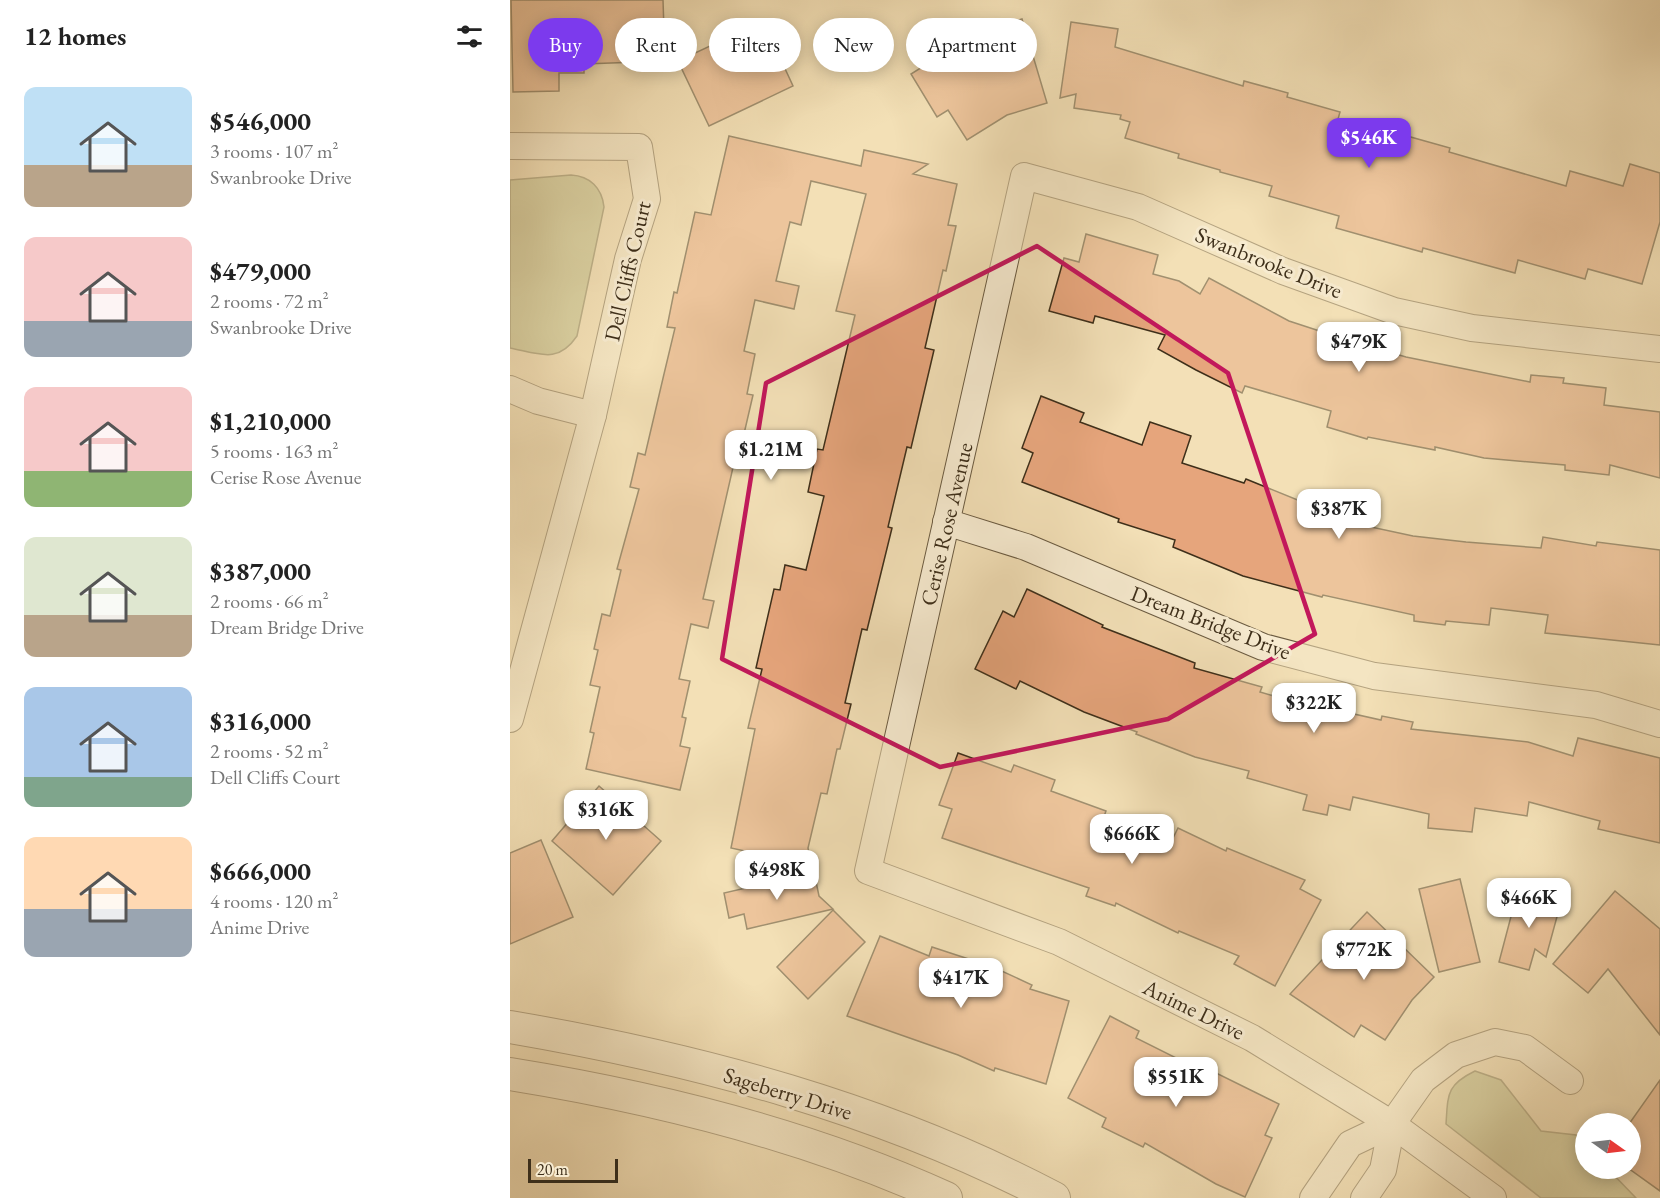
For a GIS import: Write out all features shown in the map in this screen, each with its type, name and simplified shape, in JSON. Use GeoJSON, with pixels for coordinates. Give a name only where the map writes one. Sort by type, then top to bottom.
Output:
{"type":"FeatureCollection","features":[{"type":"Feature","properties":{"kind":"street","name":"Dell Cliffs Court"},"geometry":{"type":"LineString","coordinates":[[510,146],[639,147],[647,200],[628,259],[593,415],[510,719]]}},
{"type":"Feature","properties":{"kind":"street","name":"Swanbrooke Drive"},"geometry":{"type":"LineString","coordinates":[[1024,176],[1138,207],[1282,270],[1394,311],[1472,328],[1660,349]]}},
{"type":"Feature","properties":{"kind":"street","name":"Cerise Rose Avenue"},"geometry":{"type":"LineString","coordinates":[[868,871],[1024,176]]}},
{"type":"Feature","properties":{"kind":"street"},"geometry":{"type":"LineString","coordinates":[[510,389],[538,401],[593,415]]}},
{"type":"Feature","properties":{"kind":"street","name":"Dream Bridge Drive"},"geometry":{"type":"LineString","coordinates":[[946,522],[1026,547],[1263,647],[1374,676],[1596,705],[1660,724]]}},
{"type":"Feature","properties":{"kind":"street","name":"Anime Drive"},"geometry":{"type":"LineString","coordinates":[[868,871],[1059,942],[1252,1038],[1392,1124],[1493,1198]]}},
{"type":"Feature","properties":{"kind":"street","name":"Sageberry Drive"},"geometry":{"type":"LineString","coordinates":[[510,1027],[653,1054],[803,1095],[925,1139],[1054,1198]]}},
{"type":"Feature","properties":{"kind":"street"},"geometry":{"type":"LineString","coordinates":[[1364,1198],[1383,1170],[1392,1124],[1423,1080],[1456,1056],[1495,1042],[1525,1048],[1570,1081]]}},
{"type":"Feature","properties":{"kind":"street","name":"Sageberry Drive"},"geometry":{"type":"LineString","coordinates":[[510,1074],[612,1092],[715,1117],[834,1154],[946,1198]]}},
{"type":"Feature","properties":{"kind":"street"},"geometry":{"type":"LineString","coordinates":[[1313,1198],[1350,1144],[1392,1124]]}},
{"type":"Feature","properties":{"kind":"highlighted area"},"geometry":{"type":"Polygon","coordinates":[[[1037,246],[1228,373],[1315,634],[1168,719],[940,767],[722,659],[766,383],[1037,246]]]}},
{"type":"Feature","properties":{"kind":"green space"},"geometry":{"type":"Polygon","coordinates":[[[571,175],[584,178],[594,184],[601,194],[604,207],[577,336],[563,351],[555,354],[539,354],[510,348],[510,180],[571,175]]]}},
{"type":"Feature","properties":{"kind":"green space"},"geometry":{"type":"Polygon","coordinates":[[[1475,1071],[1501,1080],[1541,1131],[1575,1135],[1575,1179],[1618,1179],[1636,1198],[1541,1198],[1446,1124],[1450,1092],[1466,1076],[1475,1071]]]}},
{"type":"Feature","properties":{"kind":"building"},"geometry":{"type":"Polygon","coordinates":[[[511,0],[663,0],[664,18],[615,18],[615,63],[603,63],[603,18],[528,18],[528,72],[584,73],[559,73],[559,91],[513,92],[511,0]]]}},
{"type":"Feature","properties":{"kind":"building"},"geometry":{"type":"Polygon","coordinates":[[[1071,22],[1118,29],[1115,47],[1243,86],[1244,81],[1288,93],[1287,97],[1340,112],[1336,126],[1404,146],[1407,136],[1450,148],[1449,152],[1566,186],[1570,171],[1623,186],[1630,164],[1660,173],[1660,222],[1642,284],[1588,269],[1585,279],[1518,260],[1515,273],[1423,248],[1422,252],[1336,228],[1339,216],[1269,196],[1272,186],[1220,172],[1220,170],[1178,158],[1179,154],[1125,138],[1130,122],[1120,119],[1121,115],[1074,108],[1076,94],[1060,98],[1071,22]]]}},
{"type":"Feature","properties":{"kind":"building"},"geometry":{"type":"Polygon","coordinates":[[[709,46],[709,72],[787,72],[793,86],[709,126],[683,72],[697,72],[697,52],[709,46]]]}},
{"type":"Feature","properties":{"kind":"building"},"geometry":{"type":"Polygon","coordinates":[[[1037,69],[1047,103],[1007,115],[967,140],[948,110],[937,117],[911,74],[914,72],[1037,72],[1037,69]]]}},
{"type":"Feature","properties":{"kind":"building"},"geometry":{"type":"Polygon","coordinates":[[[729,136],[861,166],[864,150],[928,164],[913,174],[957,184],[948,225],[956,226],[925,348],[934,350],[911,448],[907,447],[888,527],[892,528],[867,630],[862,629],[845,703],[851,704],[840,749],[837,749],[827,794],[821,793],[808,848],[812,866],[731,848],[755,729],[748,728],[762,669],[756,668],[774,589],[780,590],[785,565],[806,570],[824,496],[808,492],[817,449],[823,450],[855,315],[836,311],[866,194],[811,181],[801,225],[790,222],[776,281],[799,286],[794,309],[755,300],[744,351],[755,354],[747,394],[753,395],[737,464],[734,463],[703,599],[714,601],[708,628],[691,624],[679,679],[690,681],[682,717],[686,718],[680,746],[690,748],[680,790],[586,769],[594,733],[590,732],[600,687],[590,685],[598,650],[594,649],[602,614],[610,616],[621,570],[617,569],[639,489],[630,487],[638,453],[645,455],[675,328],[667,327],[674,292],[677,293],[695,212],[711,215],[729,136]]]}},
{"type":"Feature","properties":{"kind":"building"},"geometry":{"type":"Polygon","coordinates":[[[1086,234],[1158,255],[1153,274],[1179,281],[1200,294],[1209,278],[1289,321],[1341,338],[1406,357],[1530,382],[1531,375],[1564,378],[1563,383],[1606,388],[1604,405],[1660,412],[1660,478],[1610,465],[1609,475],[1565,470],[1565,465],[1484,458],[1435,447],[1435,450],[1368,437],[1367,439],[1327,427],[1331,411],[1245,386],[1242,393],[1196,370],[1158,349],[1165,335],[1095,316],[1093,323],[1049,311],[1064,258],[1079,262],[1086,234]]]}},
{"type":"Feature","properties":{"kind":"building"},"geometry":{"type":"Polygon","coordinates":[[[1041,396],[1084,413],[1080,422],[1142,445],[1150,422],[1191,436],[1182,463],[1244,483],[1246,479],[1300,501],[1302,495],[1347,507],[1343,521],[1413,536],[1466,542],[1541,548],[1543,537],[1596,546],[1597,542],[1660,550],[1660,645],[1545,633],[1548,615],[1491,608],[1489,625],[1446,621],[1445,625],[1414,621],[1414,615],[1323,595],[1322,597],[1243,576],[1173,547],[1175,540],[1118,522],[1119,519],[1022,482],[1033,453],[1022,448],[1041,396]]]}},
{"type":"Feature","properties":{"kind":"building"},"geometry":{"type":"Polygon","coordinates":[[[1027,589],[1103,625],[1102,627],[1195,663],[1194,668],[1262,687],[1260,692],[1326,711],[1327,708],[1381,720],[1382,716],[1413,722],[1411,729],[1528,742],[1573,756],[1578,738],[1660,758],[1660,843],[1598,829],[1600,821],[1529,802],[1527,816],[1475,808],[1472,832],[1428,828],[1429,814],[1353,797],[1350,810],[1329,805],[1327,815],[1303,810],[1307,795],[1247,778],[1249,771],[1195,757],[1084,712],[1020,681],[1016,689],[975,669],[1003,611],[1014,617],[1027,589]]]}},
{"type":"Feature","properties":{"kind":"building"},"geometry":{"type":"Polygon","coordinates":[[[958,753],[1011,772],[1014,765],[1055,780],[1051,791],[1106,811],[1102,822],[1169,846],[1178,828],[1226,851],[1227,848],[1305,880],[1300,889],[1321,900],[1275,986],[1234,964],[1239,956],[1179,931],[1178,933],[1116,903],[1115,906],[1086,896],[1089,888],[942,838],[952,809],[939,805],[958,753]]]}},
{"type":"Feature","properties":{"kind":"building"},"geometry":{"type":"Polygon","coordinates":[[[599,786],[661,841],[613,895],[552,841],[599,786]]]}},
{"type":"Feature","properties":{"kind":"building"},"geometry":{"type":"Polygon","coordinates":[[[541,840],[573,917],[510,944],[510,853],[541,840]]]}},
{"type":"Feature","properties":{"kind":"building"},"geometry":{"type":"Polygon","coordinates":[[[814,872],[819,896],[833,909],[747,929],[744,914],[729,918],[724,893],[814,872]]]}},
{"type":"Feature","properties":{"kind":"building"},"geometry":{"type":"Polygon","coordinates":[[[1460,879],[1480,962],[1439,972],[1419,889],[1460,879]]]}},
{"type":"Feature","properties":{"kind":"building"},"geometry":{"type":"Polygon","coordinates":[[[1518,890],[1561,902],[1546,957],[1535,949],[1529,970],[1499,962],[1518,890]]]}},
{"type":"Feature","properties":{"kind":"building"},"geometry":{"type":"Polygon","coordinates":[[[1615,891],[1660,929],[1660,1035],[1608,969],[1588,993],[1553,964],[1615,891]]]}},
{"type":"Feature","properties":{"kind":"building"},"geometry":{"type":"Polygon","coordinates":[[[833,910],[865,942],[808,999],[777,967],[833,910]]]}},
{"type":"Feature","properties":{"kind":"building"},"geometry":{"type":"Polygon","coordinates":[[[1367,912],[1434,977],[1412,1000],[1385,1040],[1361,1025],[1354,1037],[1290,994],[1367,912]]]}},
{"type":"Feature","properties":{"kind":"building"},"geometry":{"type":"Polygon","coordinates":[[[880,936],[929,956],[932,947],[993,967],[1032,985],[1030,989],[1069,1001],[1046,1084],[995,1068],[994,1071],[958,1055],[847,1016],[880,936]]]}},
{"type":"Feature","properties":{"kind":"building"},"geometry":{"type":"Polygon","coordinates":[[[1110,1016],[1139,1031],[1136,1038],[1200,1070],[1202,1066],[1279,1104],[1265,1135],[1272,1138],[1245,1197],[1216,1184],[1145,1143],[1143,1147],[1102,1127],[1106,1118],[1068,1098],[1110,1016]]]}},
{"type":"Feature","properties":{"kind":"building"},"geometry":{"type":"Polygon","coordinates":[[[1660,1080],[1660,1191],[1641,1177],[1641,1113],[1637,1113],[1660,1080]]]}}]}
